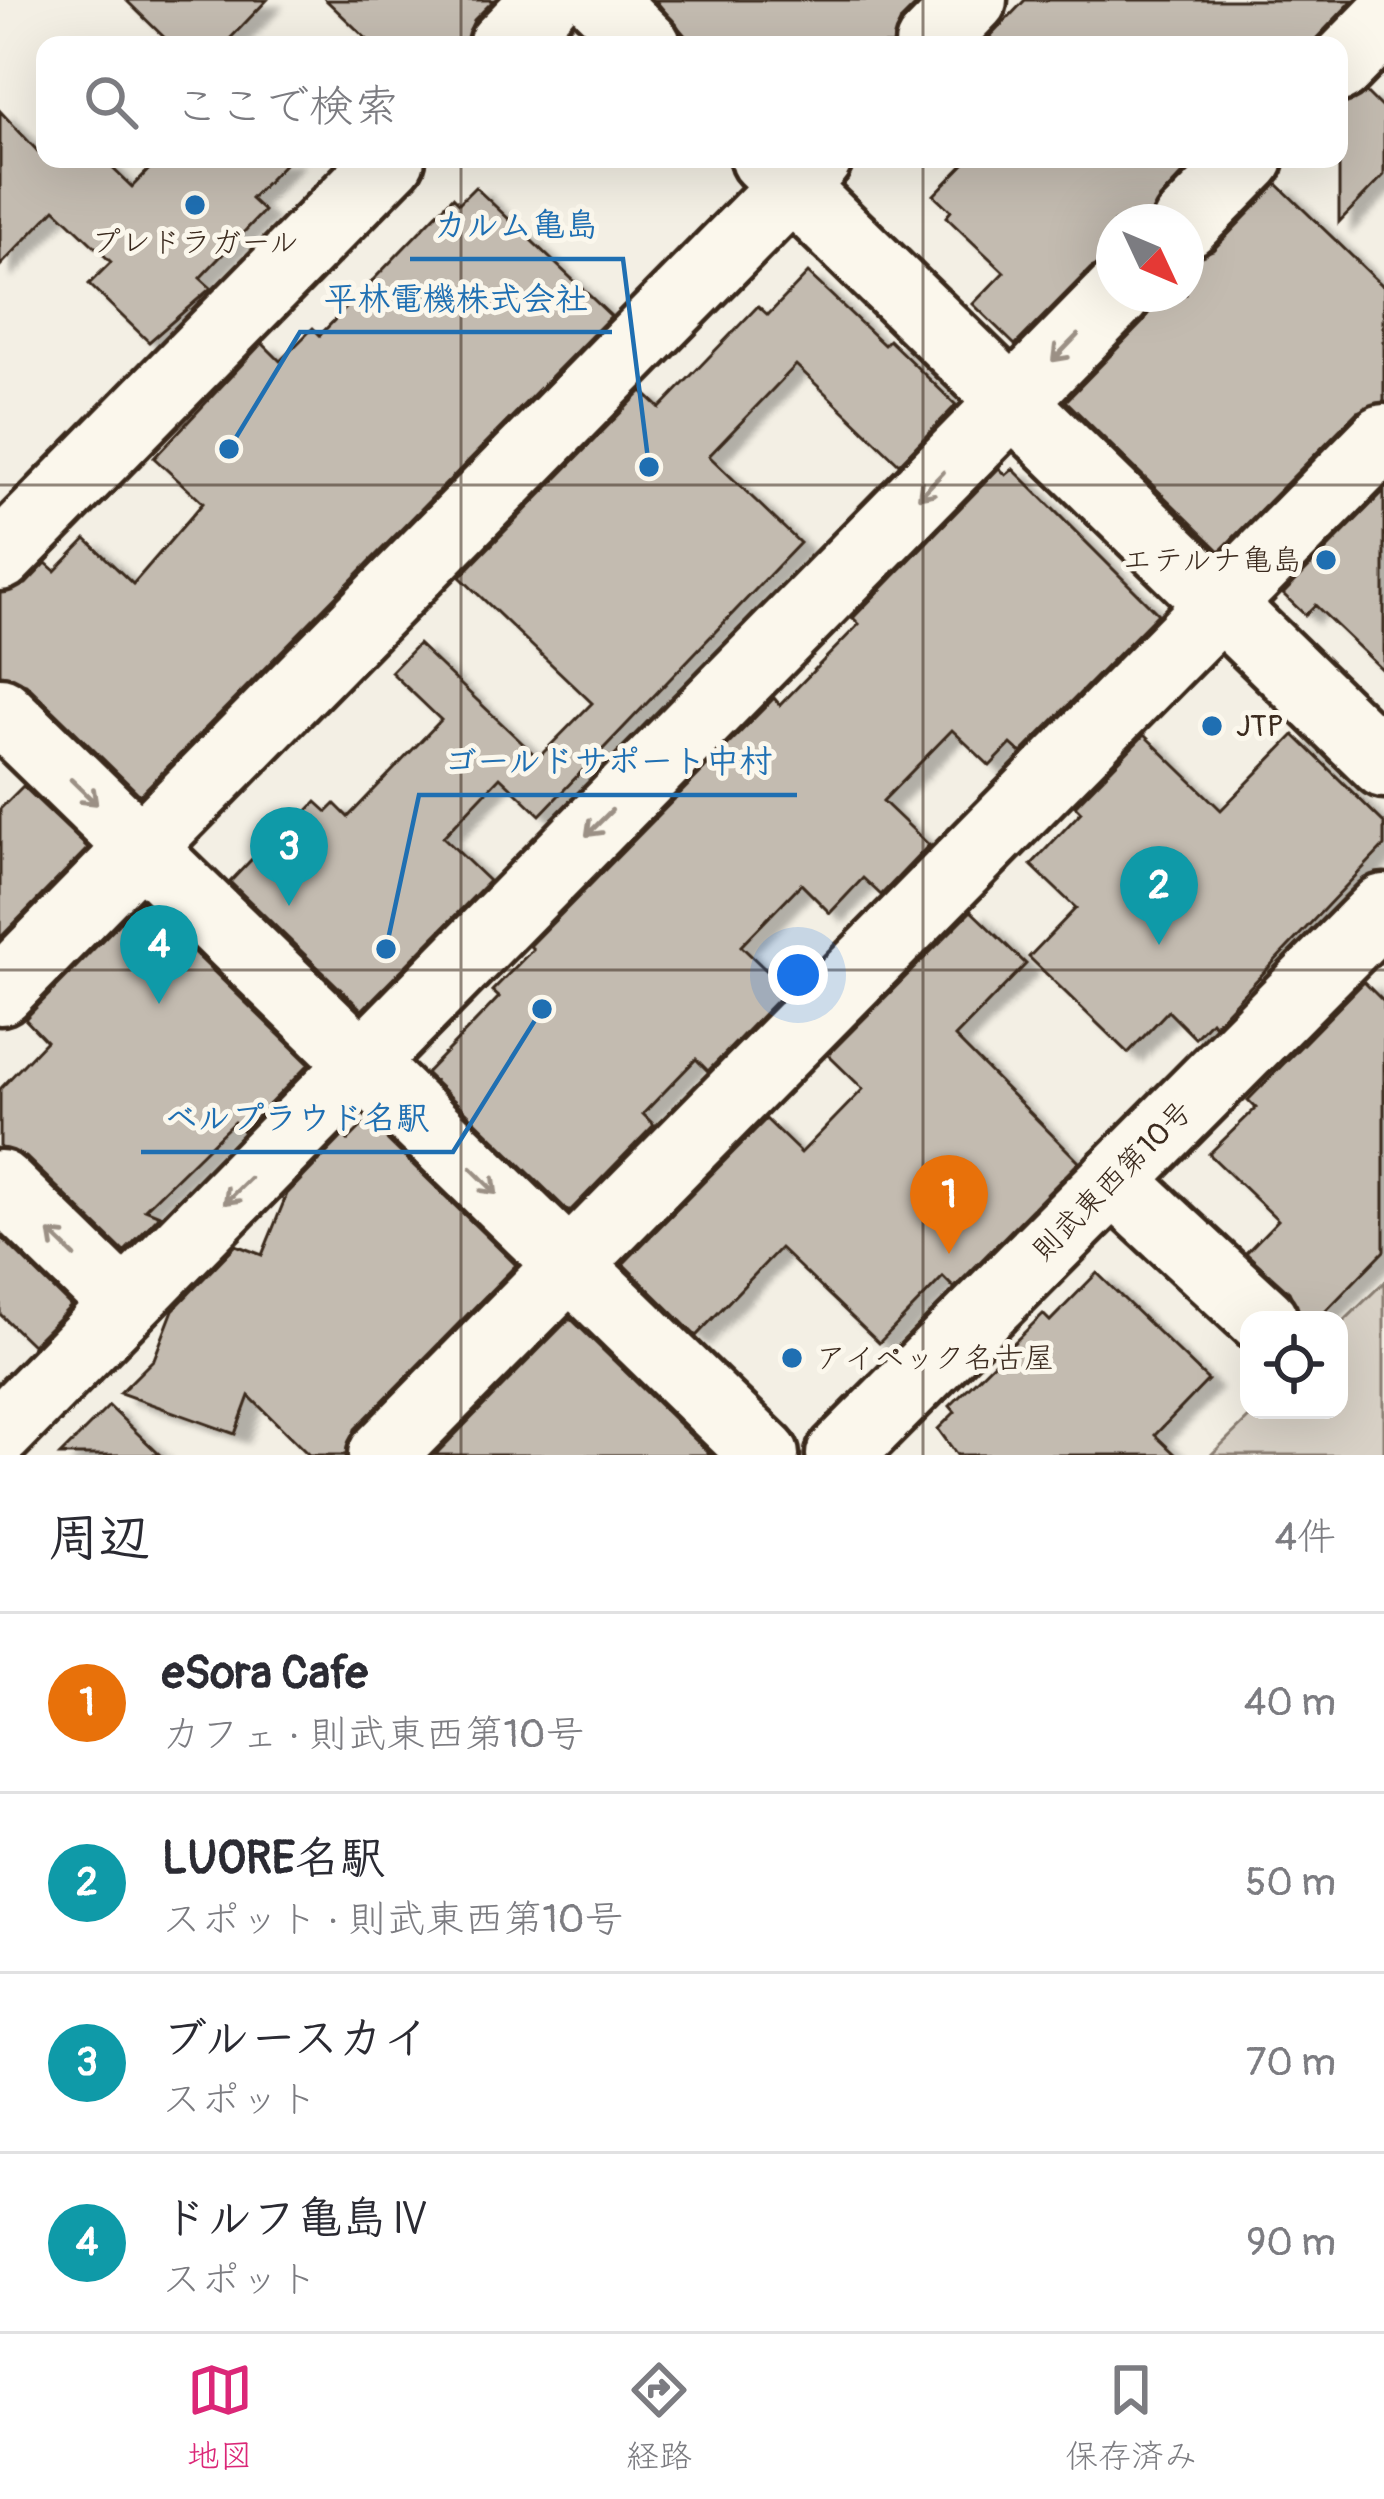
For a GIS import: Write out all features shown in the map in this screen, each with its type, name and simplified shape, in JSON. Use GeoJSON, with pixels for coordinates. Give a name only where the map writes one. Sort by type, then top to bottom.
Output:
{"type":"FeatureCollection","features":[{"type":"Feature","properties":{"kind":"street"},"geometry":{"type":"LineString","coordinates":[[511,36],[546,0]]}},
{"type":"Feature","properties":{"kind":"street"},"geometry":{"type":"LineString","coordinates":[[601,0],[638,36]]}},
{"type":"Feature","properties":{"kind":"street"},"geometry":{"type":"LineString","coordinates":[[938,36],[973,0]]}},
{"type":"Feature","properties":{"kind":"street"},"geometry":{"type":"LineString","coordinates":[[1348,59],[1384,22]]}},
{"type":"Feature","properties":{"kind":"street"},"geometry":{"type":"LineString","coordinates":[[0,556],[382,168]]}},
{"type":"Feature","properties":{"kind":"street"},"geometry":{"type":"LineString","coordinates":[[0,991],[791,168],[1013,401],[1384,764]]}},
{"type":"Feature","properties":{"kind":"street"},"geometry":{"type":"LineString","coordinates":[[1204,206],[1241,168]]}},
{"type":"Feature","properties":{"kind":"street"},"geometry":{"type":"LineString","coordinates":[[0,1432],[1100,312]]}},
{"type":"Feature","properties":{"kind":"street"},"geometry":{"type":"LineString","coordinates":[[382,1455],[1384,438]]}},
{"type":"Feature","properties":{"kind":"street"},"geometry":{"type":"LineString","coordinates":[[0,710],[765,1455]]}},
{"type":"Feature","properties":{"kind":"street","name":"則武東西第10号"},"geometry":{"type":"LineString","coordinates":[[879,1441],[1113,1180],[1384,908]]}},
{"type":"Feature","properties":{"kind":"street"},"geometry":{"type":"LineString","coordinates":[[1113,1180],[1254,1311]]}},
{"type":"Feature","properties":{"kind":"street"},"geometry":{"type":"LineString","coordinates":[[0,1184],[124,1305]]}},
{"type":"Feature","properties":{"kind":"shaded area"},"geometry":{"type":"Polygon","coordinates":[[[1384,1282],[1384,1455],[1211,1455],[1248,1419],[1348,1419],[1348,1317],[1384,1282]]]}},
{"type":"Feature","properties":{"kind":"building"},"geometry":{"type":"Polygon","coordinates":[[[126,0],[267,0],[233,36],[163,36],[126,0]]]}},
{"type":"Feature","properties":{"kind":"building"},"geometry":{"type":"Polygon","coordinates":[[[326,0],[494,0],[474,20],[468,36],[364,36],[326,0]]]}},
{"type":"Feature","properties":{"kind":"building"},"geometry":{"type":"Polygon","coordinates":[[[655,0],[921,0],[901,20],[896,36],[685,36],[655,0]]]}},
{"type":"Feature","properties":{"kind":"building"},"geometry":{"type":"Polygon","coordinates":[[[1025,0],[1353,0],[1319,36],[991,36],[1025,0]]]}},
{"type":"Feature","properties":{"kind":"building"},"geometry":{"type":"Polygon","coordinates":[[[1367,93],[1384,110],[1384,175],[1339,222],[1339,168],[1348,168],[1348,100],[1367,93]]]}},
{"type":"Feature","properties":{"kind":"building"},"geometry":{"type":"Polygon","coordinates":[[[0,111],[36,149],[36,168],[112,168],[132,187],[150,168],[280,168],[251,199],[264,211],[200,278],[211,288],[149,342],[89,284],[111,262],[55,209],[0,266],[0,111]]]}},
{"type":"Feature","properties":{"kind":"building"},"geometry":{"type":"Polygon","coordinates":[[[960,168],[1188,168],[1157,204],[1096,204],[1096,266],[1015,345],[973,304],[1004,272],[946,217],[951,211],[934,195],[960,168]]]}},
{"type":"Feature","properties":{"kind":"building"},"geometry":{"type":"Polygon","coordinates":[[[1277,184],[1384,287],[1384,402],[1357,412],[1220,551],[1066,401],[1148,312],[1204,312],[1204,253],[1213,250],[1277,184]]]}},
{"type":"Feature","properties":{"kind":"building"},"geometry":{"type":"Polygon","coordinates":[[[475,187],[611,316],[140,795],[26,684],[0,675],[0,593],[26,584],[46,563],[55,571],[86,539],[133,584],[203,503],[154,458],[262,343],[280,361],[313,328],[320,335],[453,197],[459,203],[475,187]]]}},
{"type":"Feature","properties":{"kind":"building"},"geometry":{"type":"Polygon","coordinates":[[[808,273],[884,345],[889,340],[956,405],[899,464],[796,365],[709,456],[800,543],[540,815],[500,777],[443,837],[489,881],[362,1010],[230,882],[294,815],[299,820],[316,802],[327,812],[335,804],[348,817],[441,720],[391,672],[418,644],[538,758],[592,703],[460,577],[642,391],[660,408],[758,306],[768,315],[808,273]]]}},
{"type":"Feature","properties":{"kind":"building"},"geometry":{"type":"Polygon","coordinates":[[[999,468],[1006,475],[1013,469],[1158,614],[1021,753],[1011,744],[990,766],[952,730],[883,801],[929,845],[881,895],[863,878],[830,913],[801,884],[741,946],[787,990],[708,1071],[696,1059],[643,1114],[654,1125],[569,1212],[426,1073],[499,997],[492,991],[533,949],[530,946],[774,698],[780,705],[859,624],[853,618],[999,468]]]}},
{"type":"Feature","properties":{"kind":"building"},"geometry":{"type":"Polygon","coordinates":[[[1384,491],[1384,671],[1315,605],[1305,615],[1283,594],[1384,491]]]}},
{"type":"Feature","properties":{"kind":"building"},"geometry":{"type":"Polygon","coordinates":[[[1144,735],[1221,810],[1294,735],[1384,823],[1384,846],[1214,1025],[1211,1021],[1195,1038],[1168,1011],[1128,1053],[1029,957],[1076,908],[1031,865],[1081,812],[1075,806],[1144,735]]]}},
{"type":"Feature","properties":{"kind":"building"},"geometry":{"type":"Polygon","coordinates":[[[23,786],[88,848],[0,938],[0,809],[23,786]]]}},
{"type":"Feature","properties":{"kind":"building"},"geometry":{"type":"Polygon","coordinates":[[[141,901],[309,1064],[243,1131],[234,1122],[145,1209],[160,1215],[124,1252],[26,1157],[0,1148],[0,1089],[46,1041],[25,1019],[141,901]]]}},
{"type":"Feature","properties":{"kind":"building"},"geometry":{"type":"Polygon","coordinates":[[[971,911],[1026,964],[955,1037],[1079,1162],[954,1288],[943,1277],[879,1343],[780,1248],[696,1336],[623,1264],[766,1119],[801,1153],[863,1089],[828,1055],[971,911]]]}},
{"type":"Feature","properties":{"kind":"building"},"geometry":{"type":"Polygon","coordinates":[[[1364,982],[1384,1002],[1384,1251],[1326,1311],[1298,1311],[1289,1292],[1246,1253],[1278,1220],[1209,1154],[1256,1108],[1248,1100],[1364,982]]]}},
{"type":"Feature","properties":{"kind":"building"},"geometry":{"type":"Polygon","coordinates":[[[363,1125],[372,1125],[516,1265],[355,1429],[346,1455],[309,1455],[249,1396],[235,1434],[120,1393],[154,1359],[173,1310],[236,1245],[262,1255],[287,1194],[344,1135],[348,1140],[363,1125]]]}},
{"type":"Feature","properties":{"kind":"building"},"geometry":{"type":"Polygon","coordinates":[[[0,1236],[71,1306],[32,1345],[0,1314],[0,1236]]]}},
{"type":"Feature","properties":{"kind":"building"},"geometry":{"type":"Polygon","coordinates":[[[1097,1273],[1208,1380],[1155,1435],[1176,1455],[957,1455],[938,1429],[955,1412],[950,1406],[1043,1314],[1050,1321],[1097,1273]]]}},
{"type":"Feature","properties":{"kind":"building"},"geometry":{"type":"Polygon","coordinates":[[[570,1318],[711,1455],[435,1455],[570,1318]]]}},
{"type":"Feature","properties":{"kind":"building"},"geometry":{"type":"Polygon","coordinates":[[[109,1406],[160,1455],[60,1455],[109,1406]]]}},
{"type":"Feature","properties":{"kind":"place","name":"プレドラガール"},"geometry":{"type":"Point","coordinates":[195,205]}},
{"type":"Feature","properties":{"kind":"place","name":"平林電機株式会社"},"geometry":{"type":"Point","coordinates":[229,449]}},
{"type":"Feature","properties":{"kind":"place","name":"カルム亀島"},"geometry":{"type":"Point","coordinates":[649,467]}},
{"type":"Feature","properties":{"kind":"place","name":"エテルナ亀島"},"geometry":{"type":"Point","coordinates":[1326,560]}},
{"type":"Feature","properties":{"kind":"place","name":"JTP"},"geometry":{"type":"Point","coordinates":[1212,726]}},
{"type":"Feature","properties":{"kind":"place","name":"ブルースカイ"},"geometry":{"type":"Point","coordinates":[289,906]}},
{"type":"Feature","properties":{"kind":"place","name":"LUORE名駅"},"geometry":{"type":"Point","coordinates":[1159,945]}},
{"type":"Feature","properties":{"kind":"place","name":"ゴールドサポート中村"},"geometry":{"type":"Point","coordinates":[386,949]}},
{"type":"Feature","properties":{"kind":"place","name":"ドルフ亀島Ⅳ"},"geometry":{"type":"Point","coordinates":[159,1004]}},
{"type":"Feature","properties":{"kind":"place","name":"ベルプラウド名駅"},"geometry":{"type":"Point","coordinates":[542,1009]}},
{"type":"Feature","properties":{"kind":"place","name":"eSora Cafe"},"geometry":{"type":"Point","coordinates":[949,1254]}},
{"type":"Feature","properties":{"kind":"place","name":"アイペック名古屋"},"geometry":{"type":"Point","coordinates":[792,1358]}}]}
